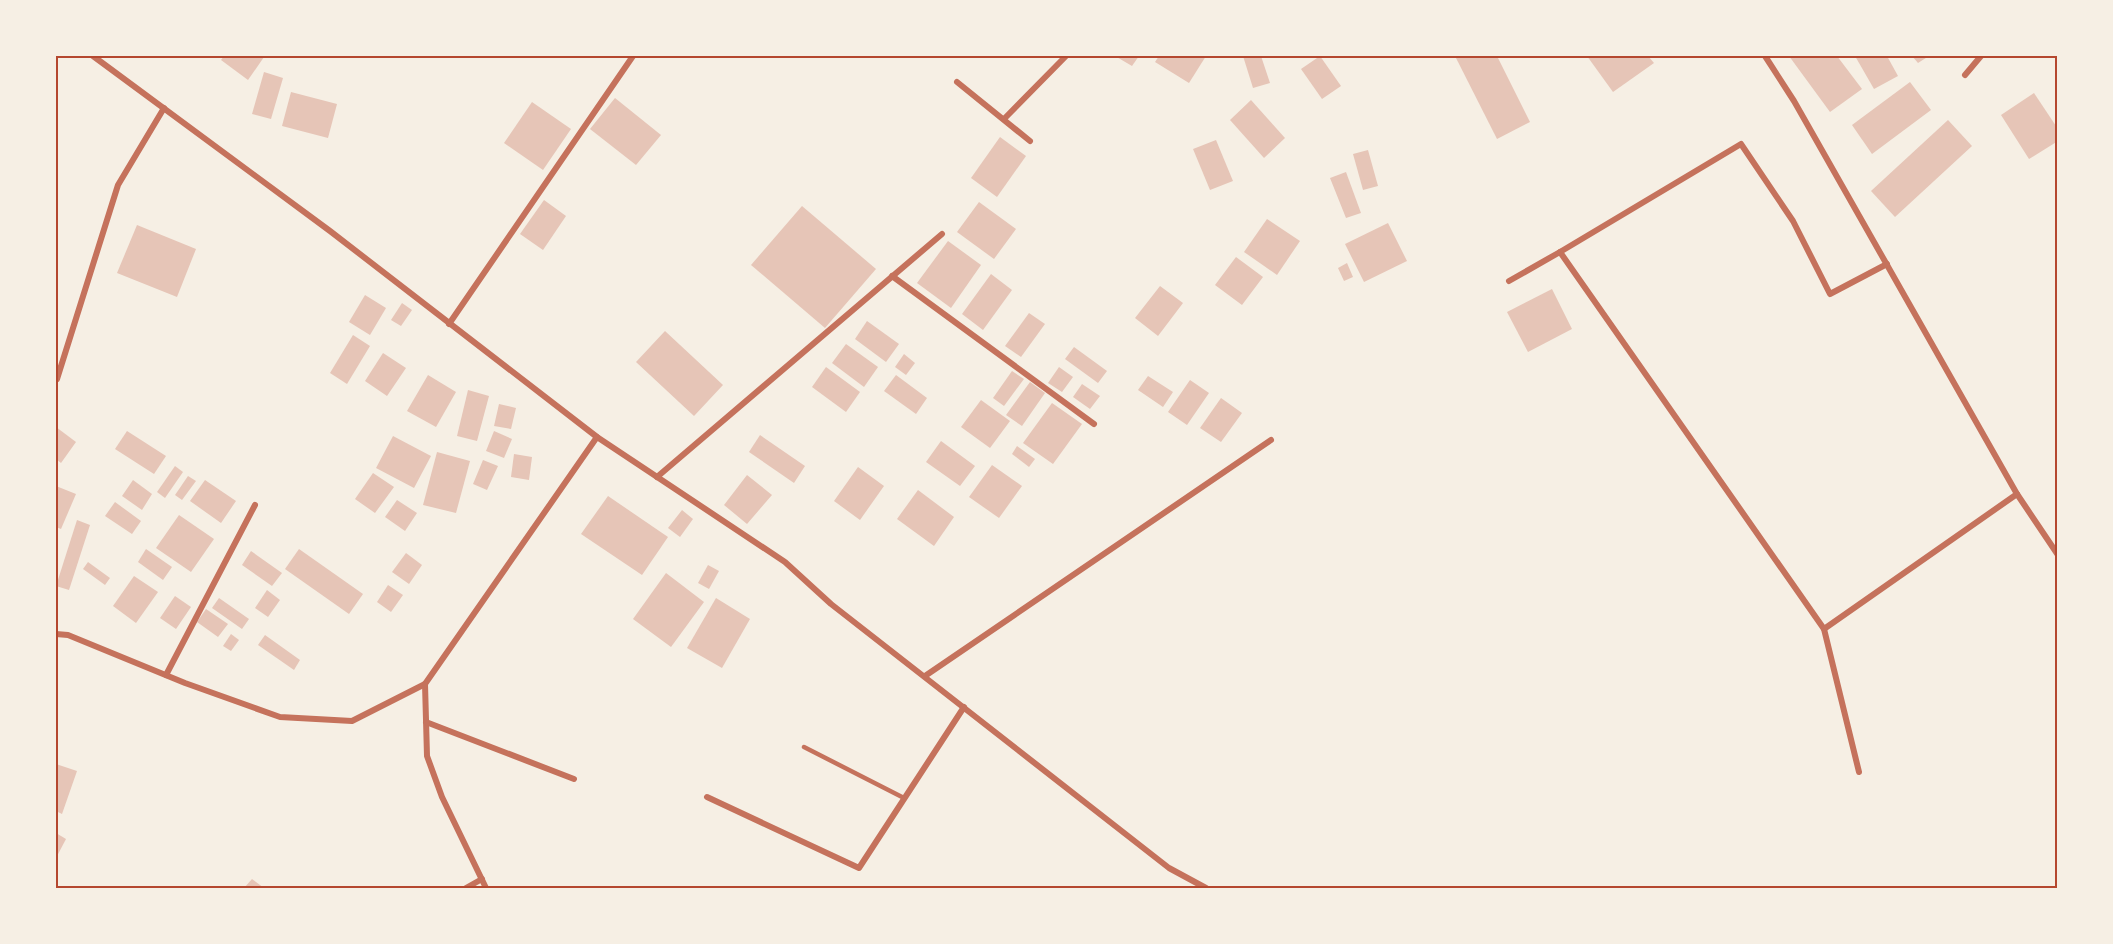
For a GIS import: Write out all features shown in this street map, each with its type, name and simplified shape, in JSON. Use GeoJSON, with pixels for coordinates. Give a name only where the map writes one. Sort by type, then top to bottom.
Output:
{"type":"FeatureCollection","features":[{"type":"Feature","properties":{"kind":"street"},"geometry":{"type":"LineString","coordinates":[[93,56],[330,231],[597,437],[785,562],[831,604],[1169,868],[1206,888]]}},
{"type":"Feature","properties":{"kind":"street"},"geometry":{"type":"LineString","coordinates":[[449,324],[633,56]]}},
{"type":"Feature","properties":{"kind":"street"},"geometry":{"type":"LineString","coordinates":[[1004,119],[1065,56]]}},
{"type":"Feature","properties":{"kind":"street"},"geometry":{"type":"LineString","coordinates":[[1765,56],[1794,101],[2017,494],[2058,555]]}},
{"type":"Feature","properties":{"kind":"street"},"geometry":{"type":"LineString","coordinates":[[1965,75],[1982,56]]}},
{"type":"Feature","properties":{"kind":"street"},"geometry":{"type":"LineString","coordinates":[[957,82],[1030,141]]}},
{"type":"Feature","properties":{"kind":"street"},"geometry":{"type":"LineString","coordinates":[[57,379],[118,185],[164,108]]}},
{"type":"Feature","properties":{"kind":"street"},"geometry":{"type":"LineString","coordinates":[[1509,281],[1741,144],[1793,221],[1830,294],[1887,264]]}},
{"type":"Feature","properties":{"kind":"street"},"geometry":{"type":"LineString","coordinates":[[657,477],[942,234]]}},
{"type":"Feature","properties":{"kind":"street"},"geometry":{"type":"LineString","coordinates":[[1560,252],[1824,629],[1858,772]]}},
{"type":"Feature","properties":{"kind":"street"},"geometry":{"type":"LineString","coordinates":[[892,276],[1094,424]]}},
{"type":"Feature","properties":{"kind":"street"},"geometry":{"type":"LineString","coordinates":[[56,633],[68,635],[166,675],[280,717],[352,721],[425,684],[597,437]]}},
{"type":"Feature","properties":{"kind":"street"},"geometry":{"type":"LineString","coordinates":[[925,676],[1271,440]]}},
{"type":"Feature","properties":{"kind":"street"},"geometry":{"type":"LineString","coordinates":[[1824,629],[2017,494]]}},
{"type":"Feature","properties":{"kind":"street"},"geometry":{"type":"LineString","coordinates":[[166,675],[255,506]]}},
{"type":"Feature","properties":{"kind":"street"},"geometry":{"type":"LineString","coordinates":[[425,684],[427,756],[442,797],[486,888]]}},
{"type":"Feature","properties":{"kind":"street"},"geometry":{"type":"LineString","coordinates":[[707,797],[859,868],[964,707]]}},
{"type":"Feature","properties":{"kind":"street"},"geometry":{"type":"LineString","coordinates":[[426,722],[574,779]]}},
{"type":"Feature","properties":{"kind":"street"},"geometry":{"type":"LineString","coordinates":[[466,888],[482,879]]}},
{"type":"Feature","properties":{"kind":"lane"},"geometry":{"type":"LineString","coordinates":[[804,747],[904,798]]}},
{"type":"Feature","properties":{"kind":"building"},"geometry":{"type":"Polygon","coordinates":[[[224,56],[264,57],[248,80],[221,60],[224,56]]]}},
{"type":"Feature","properties":{"kind":"building"},"geometry":{"type":"Polygon","coordinates":[[[1115,56],[1139,56],[1132,66],[1115,56]]]}},
{"type":"Feature","properties":{"kind":"building"},"geometry":{"type":"Polygon","coordinates":[[[1159,56],[1206,56],[1189,83],[1155,62],[1159,56]]]}},
{"type":"Feature","properties":{"kind":"building"},"geometry":{"type":"Polygon","coordinates":[[[1243,56],[1261,56],[1270,83],[1253,88],[1243,56]]]}},
{"type":"Feature","properties":{"kind":"building"},"geometry":{"type":"Polygon","coordinates":[[[1320,56],[1341,86],[1322,99],[1301,69],[1320,56]]]}},
{"type":"Feature","properties":{"kind":"building"},"geometry":{"type":"Polygon","coordinates":[[[1455,56],[1497,56],[1530,122],[1497,139],[1455,56]]]}},
{"type":"Feature","properties":{"kind":"building"},"geometry":{"type":"Polygon","coordinates":[[[1587,56],[1648,56],[1654,63],[1613,92],[1587,56]]]}},
{"type":"Feature","properties":{"kind":"building"},"geometry":{"type":"Polygon","coordinates":[[[1789,56],[1837,56],[1862,89],[1830,112],[1789,56]]]}},
{"type":"Feature","properties":{"kind":"building"},"geometry":{"type":"Polygon","coordinates":[[[1855,56],[1887,56],[1898,76],[1874,89],[1855,56]]]}},
{"type":"Feature","properties":{"kind":"building"},"geometry":{"type":"Polygon","coordinates":[[[1912,56],[1929,56],[1918,63],[1912,56]]]}},
{"type":"Feature","properties":{"kind":"building"},"geometry":{"type":"Polygon","coordinates":[[[264,72],[283,78],[271,119],[252,114],[264,72]]]}},
{"type":"Feature","properties":{"kind":"building"},"geometry":{"type":"Polygon","coordinates":[[[1910,82],[1931,110],[1872,154],[1852,125],[1910,82]]]}},
{"type":"Feature","properties":{"kind":"building"},"geometry":{"type":"Polygon","coordinates":[[[291,92],[337,104],[328,138],[282,126],[291,92]]]}},
{"type":"Feature","properties":{"kind":"building"},"geometry":{"type":"Polygon","coordinates":[[[2034,93],[2058,129],[2058,141],[2029,159],[2001,115],[2034,93]]]}},
{"type":"Feature","properties":{"kind":"building"},"geometry":{"type":"Polygon","coordinates":[[[615,98],[661,135],[636,165],[590,129],[615,98]]]}},
{"type":"Feature","properties":{"kind":"building"},"geometry":{"type":"Polygon","coordinates":[[[1251,100],[1285,138],[1264,158],[1230,120],[1251,100]]]}},
{"type":"Feature","properties":{"kind":"building"},"geometry":{"type":"Polygon","coordinates":[[[532,102],[571,129],[543,170],[504,143],[532,102]]]}},
{"type":"Feature","properties":{"kind":"building"},"geometry":{"type":"Polygon","coordinates":[[[1948,120],[1972,146],[1895,217],[1871,191],[1948,120]]]}},
{"type":"Feature","properties":{"kind":"building"},"geometry":{"type":"Polygon","coordinates":[[[1000,137],[1026,156],[997,197],[971,178],[1000,137]]]}},
{"type":"Feature","properties":{"kind":"building"},"geometry":{"type":"Polygon","coordinates":[[[1216,140],[1233,181],[1210,190],[1193,149],[1216,140]]]}},
{"type":"Feature","properties":{"kind":"building"},"geometry":{"type":"Polygon","coordinates":[[[1368,150],[1378,186],[1363,190],[1353,154],[1368,150]]]}},
{"type":"Feature","properties":{"kind":"building"},"geometry":{"type":"Polygon","coordinates":[[[1346,172],[1361,213],[1346,218],[1330,178],[1346,172]]]}},
{"type":"Feature","properties":{"kind":"building"},"geometry":{"type":"Polygon","coordinates":[[[544,200],[566,216],[543,250],[520,234],[544,200]]]}},
{"type":"Feature","properties":{"kind":"building"},"geometry":{"type":"Polygon","coordinates":[[[979,202],[1016,229],[994,259],[957,232],[979,202]]]}},
{"type":"Feature","properties":{"kind":"building"},"geometry":{"type":"Polygon","coordinates":[[[802,206],[876,269],[825,328],[751,265],[802,206]]]}},
{"type":"Feature","properties":{"kind":"building"},"geometry":{"type":"Polygon","coordinates":[[[1267,219],[1300,241],[1277,275],[1244,252],[1267,219]]]}},
{"type":"Feature","properties":{"kind":"building"},"geometry":{"type":"Polygon","coordinates":[[[1388,223],[1407,261],[1364,282],[1345,244],[1388,223]]]}},
{"type":"Feature","properties":{"kind":"building"},"geometry":{"type":"Polygon","coordinates":[[[137,225],[196,249],[177,297],[117,273],[137,225]]]}},
{"type":"Feature","properties":{"kind":"building"},"geometry":{"type":"Polygon","coordinates":[[[948,241],[981,265],[951,308],[917,283],[948,241]]]}},
{"type":"Feature","properties":{"kind":"building"},"geometry":{"type":"Polygon","coordinates":[[[1236,257],[1263,277],[1242,305],[1215,285],[1236,257]]]}},
{"type":"Feature","properties":{"kind":"building"},"geometry":{"type":"Polygon","coordinates":[[[1347,263],[1353,277],[1344,281],[1338,268],[1347,263]]]}},
{"type":"Feature","properties":{"kind":"building"},"geometry":{"type":"Polygon","coordinates":[[[991,274],[1012,290],[983,330],[962,314],[991,274]]]}},
{"type":"Feature","properties":{"kind":"building"},"geometry":{"type":"Polygon","coordinates":[[[1160,286],[1183,303],[1158,336],[1135,318],[1160,286]]]}},
{"type":"Feature","properties":{"kind":"building"},"geometry":{"type":"Polygon","coordinates":[[[1552,289],[1572,329],[1528,352],[1507,312],[1552,289]]]}},
{"type":"Feature","properties":{"kind":"building"},"geometry":{"type":"Polygon","coordinates":[[[365,295],[386,308],[370,335],[349,322],[365,295]]]}},
{"type":"Feature","properties":{"kind":"building"},"geometry":{"type":"Polygon","coordinates":[[[402,303],[412,310],[401,326],[391,320],[402,303]]]}},
{"type":"Feature","properties":{"kind":"building"},"geometry":{"type":"Polygon","coordinates":[[[1029,313],[1045,324],[1021,357],[1005,346],[1029,313]]]}},
{"type":"Feature","properties":{"kind":"building"},"geometry":{"type":"Polygon","coordinates":[[[867,321],[899,344],[886,362],[855,339],[867,321]]]}},
{"type":"Feature","properties":{"kind":"building"},"geometry":{"type":"Polygon","coordinates":[[[665,331],[723,385],[694,416],[636,362],[665,331]]]}},
{"type":"Feature","properties":{"kind":"building"},"geometry":{"type":"Polygon","coordinates":[[[353,335],[370,346],[347,384],[330,373],[353,335]]]}},
{"type":"Feature","properties":{"kind":"building"},"geometry":{"type":"Polygon","coordinates":[[[846,344],[878,367],[864,387],[832,363],[846,344]]]}},
{"type":"Feature","properties":{"kind":"building"},"geometry":{"type":"Polygon","coordinates":[[[1074,347],[1107,371],[1098,383],[1065,359],[1074,347]]]}},
{"type":"Feature","properties":{"kind":"building"},"geometry":{"type":"Polygon","coordinates":[[[383,353],[406,368],[387,396],[365,381],[383,353]]]}},
{"type":"Feature","properties":{"kind":"building"},"geometry":{"type":"Polygon","coordinates":[[[904,354],[915,363],[906,375],[895,367],[904,354]]]}},
{"type":"Feature","properties":{"kind":"building"},"geometry":{"type":"Polygon","coordinates":[[[826,367],[860,392],[846,412],[812,387],[826,367]]]}},
{"type":"Feature","properties":{"kind":"building"},"geometry":{"type":"Polygon","coordinates":[[[1059,367],[1073,377],[1062,392],[1048,383],[1059,367]]]}},
{"type":"Feature","properties":{"kind":"building"},"geometry":{"type":"Polygon","coordinates":[[[1012,371],[1024,379],[1004,406],[993,398],[1012,371]]]}},
{"type":"Feature","properties":{"kind":"building"},"geometry":{"type":"Polygon","coordinates":[[[428,375],[456,392],[436,427],[407,411],[428,375]]]}},
{"type":"Feature","properties":{"kind":"building"},"geometry":{"type":"Polygon","coordinates":[[[896,375],[927,398],[916,414],[884,391],[896,375]]]}},
{"type":"Feature","properties":{"kind":"building"},"geometry":{"type":"Polygon","coordinates":[[[1148,376],[1173,392],[1163,407],[1138,390],[1148,376]]]}},
{"type":"Feature","properties":{"kind":"building"},"geometry":{"type":"Polygon","coordinates":[[[1190,380],[1209,393],[1187,425],[1168,412],[1190,380]]]}},
{"type":"Feature","properties":{"kind":"building"},"geometry":{"type":"Polygon","coordinates":[[[1030,382],[1045,393],[1022,426],[1006,415],[1030,382]]]}},
{"type":"Feature","properties":{"kind":"building"},"geometry":{"type":"Polygon","coordinates":[[[1082,384],[1100,396],[1090,409],[1073,397],[1082,384]]]}},
{"type":"Feature","properties":{"kind":"building"},"geometry":{"type":"Polygon","coordinates":[[[468,390],[489,396],[477,441],[457,436],[468,390]]]}},
{"type":"Feature","properties":{"kind":"building"},"geometry":{"type":"Polygon","coordinates":[[[1221,398],[1242,413],[1221,442],[1200,428],[1221,398]]]}},
{"type":"Feature","properties":{"kind":"building"},"geometry":{"type":"Polygon","coordinates":[[[981,400],[1010,421],[990,448],[961,427],[981,400]]]}},
{"type":"Feature","properties":{"kind":"building"},"geometry":{"type":"Polygon","coordinates":[[[1052,403],[1082,424],[1053,464],[1023,443],[1052,403]]]}},
{"type":"Feature","properties":{"kind":"building"},"geometry":{"type":"Polygon","coordinates":[[[499,404],[516,408],[511,429],[494,426],[499,404]]]}},
{"type":"Feature","properties":{"kind":"building"},"geometry":{"type":"Polygon","coordinates":[[[56,427],[76,442],[61,463],[56,459],[56,427]]]}},
{"type":"Feature","properties":{"kind":"building"},"geometry":{"type":"Polygon","coordinates":[[[127,431],[166,456],[154,474],[115,449],[127,431]]]}},
{"type":"Feature","properties":{"kind":"building"},"geometry":{"type":"Polygon","coordinates":[[[494,431],[512,439],[504,458],[486,451],[494,431]]]}},
{"type":"Feature","properties":{"kind":"building"},"geometry":{"type":"Polygon","coordinates":[[[760,435],[805,466],[794,483],[749,452],[760,435]]]}},
{"type":"Feature","properties":{"kind":"building"},"geometry":{"type":"Polygon","coordinates":[[[393,436],[431,456],[414,488],[376,468],[393,436]]]}},
{"type":"Feature","properties":{"kind":"building"},"geometry":{"type":"Polygon","coordinates":[[[941,441],[975,466],[960,486],[926,462],[941,441]]]}},
{"type":"Feature","properties":{"kind":"building"},"geometry":{"type":"Polygon","coordinates":[[[1017,446],[1035,459],[1029,467],[1012,454],[1017,446]]]}},
{"type":"Feature","properties":{"kind":"building"},"geometry":{"type":"Polygon","coordinates":[[[437,452],[470,461],[456,513],[423,505],[437,452]]]}},
{"type":"Feature","properties":{"kind":"building"},"geometry":{"type":"Polygon","coordinates":[[[514,454],[532,457],[529,480],[511,477],[514,454]]]}},
{"type":"Feature","properties":{"kind":"building"},"geometry":{"type":"Polygon","coordinates":[[[483,460],[498,466],[487,490],[473,484],[483,460]]]}},
{"type":"Feature","properties":{"kind":"building"},"geometry":{"type":"Polygon","coordinates":[[[992,465],[1022,486],[999,518],[969,497],[992,465]]]}},
{"type":"Feature","properties":{"kind":"building"},"geometry":{"type":"Polygon","coordinates":[[[175,466],[183,472],[165,498],[157,492],[175,466]]]}},
{"type":"Feature","properties":{"kind":"building"},"geometry":{"type":"Polygon","coordinates":[[[858,467],[884,486],[860,520],[834,501],[858,467]]]}},
{"type":"Feature","properties":{"kind":"building"},"geometry":{"type":"Polygon","coordinates":[[[373,473],[394,487],[375,513],[355,499],[373,473]]]}},
{"type":"Feature","properties":{"kind":"building"},"geometry":{"type":"Polygon","coordinates":[[[747,475],[772,495],[747,524],[724,505],[747,475]]]}},
{"type":"Feature","properties":{"kind":"building"},"geometry":{"type":"Polygon","coordinates":[[[188,476],[196,481],[182,500],[175,495],[188,476]]]}},
{"type":"Feature","properties":{"kind":"building"},"geometry":{"type":"Polygon","coordinates":[[[133,480],[152,494],[142,510],[122,496],[133,480]]]}},
{"type":"Feature","properties":{"kind":"building"},"geometry":{"type":"Polygon","coordinates":[[[205,480],[236,501],[221,523],[190,501],[205,480]]]}},
{"type":"Feature","properties":{"kind":"building"},"geometry":{"type":"Polygon","coordinates":[[[56,486],[76,494],[61,529],[56,527],[56,486]]]}},
{"type":"Feature","properties":{"kind":"building"},"geometry":{"type":"Polygon","coordinates":[[[918,490],[954,517],[934,546],[897,519],[918,490]]]}},
{"type":"Feature","properties":{"kind":"building"},"geometry":{"type":"Polygon","coordinates":[[[608,496],[668,537],[642,575],[581,534],[608,496]]]}},
{"type":"Feature","properties":{"kind":"building"},"geometry":{"type":"Polygon","coordinates":[[[397,500],[417,513],[405,531],[385,517],[397,500]]]}},
{"type":"Feature","properties":{"kind":"building"},"geometry":{"type":"Polygon","coordinates":[[[115,502],[141,521],[132,534],[105,516],[115,502]]]}},
{"type":"Feature","properties":{"kind":"building"},"geometry":{"type":"Polygon","coordinates":[[[682,510],[693,519],[680,537],[668,528],[682,510]]]}},
{"type":"Feature","properties":{"kind":"building"},"geometry":{"type":"Polygon","coordinates":[[[179,515],[214,539],[191,572],[156,548],[179,515]]]}},
{"type":"Feature","properties":{"kind":"building"},"geometry":{"type":"Polygon","coordinates":[[[77,520],[90,525],[69,590],[56,586],[77,520]]]}},
{"type":"Feature","properties":{"kind":"building"},"geometry":{"type":"Polygon","coordinates":[[[146,549],[172,567],[163,580],[138,562],[146,549]]]}},
{"type":"Feature","properties":{"kind":"building"},"geometry":{"type":"Polygon","coordinates":[[[299,549],[363,594],[349,614],[285,569],[299,549]]]}},
{"type":"Feature","properties":{"kind":"building"},"geometry":{"type":"Polygon","coordinates":[[[251,551],[282,573],[272,586],[242,565],[251,551]]]}},
{"type":"Feature","properties":{"kind":"building"},"geometry":{"type":"Polygon","coordinates":[[[406,553],[422,565],[409,584],[392,572],[406,553]]]}},
{"type":"Feature","properties":{"kind":"building"},"geometry":{"type":"Polygon","coordinates":[[[88,562],[110,578],[105,585],[83,569],[88,562]]]}},
{"type":"Feature","properties":{"kind":"building"},"geometry":{"type":"Polygon","coordinates":[[[708,565],[719,571],[709,589],[698,583],[708,565]]]}},
{"type":"Feature","properties":{"kind":"building"},"geometry":{"type":"Polygon","coordinates":[[[666,573],[704,602],[671,647],[633,619],[666,573]]]}},
{"type":"Feature","properties":{"kind":"building"},"geometry":{"type":"Polygon","coordinates":[[[134,576],[158,592],[136,623],[113,606],[134,576]]]}},
{"type":"Feature","properties":{"kind":"building"},"geometry":{"type":"Polygon","coordinates":[[[388,585],[403,595],[391,612],[377,602],[388,585]]]}},
{"type":"Feature","properties":{"kind":"building"},"geometry":{"type":"Polygon","coordinates":[[[267,590],[280,600],[268,617],[255,608],[267,590]]]}},
{"type":"Feature","properties":{"kind":"building"},"geometry":{"type":"Polygon","coordinates":[[[175,596],[191,607],[176,629],[160,618],[175,596]]]}},
{"type":"Feature","properties":{"kind":"building"},"geometry":{"type":"Polygon","coordinates":[[[219,598],[249,619],[242,629],[212,608],[219,598]]]}},
{"type":"Feature","properties":{"kind":"building"},"geometry":{"type":"Polygon","coordinates":[[[716,598],[750,619],[722,668],[687,648],[716,598]]]}},
{"type":"Feature","properties":{"kind":"building"},"geometry":{"type":"Polygon","coordinates":[[[206,609],[228,624],[218,637],[197,622],[206,609]]]}},
{"type":"Feature","properties":{"kind":"building"},"geometry":{"type":"Polygon","coordinates":[[[231,634],[239,640],[231,651],[223,646],[231,634]]]}},
{"type":"Feature","properties":{"kind":"building"},"geometry":{"type":"Polygon","coordinates":[[[265,635],[300,660],[294,670],[258,645],[265,635]]]}},
{"type":"Feature","properties":{"kind":"building"},"geometry":{"type":"Polygon","coordinates":[[[56,764],[77,771],[62,814],[56,811],[56,764]]]}},
{"type":"Feature","properties":{"kind":"building"},"geometry":{"type":"Polygon","coordinates":[[[56,833],[66,839],[56,858],[56,833]]]}},
{"type":"Feature","properties":{"kind":"building"},"geometry":{"type":"Polygon","coordinates":[[[252,879],[264,888],[244,888],[252,879]]]}}]}
